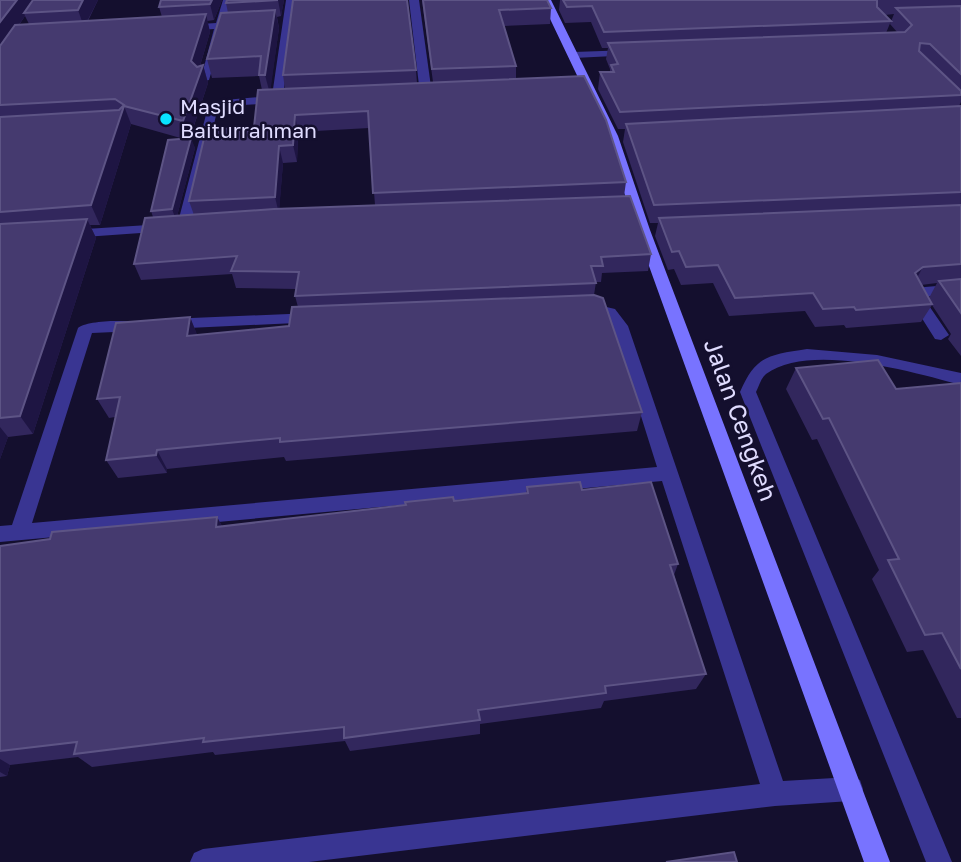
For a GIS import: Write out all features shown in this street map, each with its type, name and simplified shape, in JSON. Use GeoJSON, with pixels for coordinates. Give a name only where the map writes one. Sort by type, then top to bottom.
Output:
{"type":"FeatureCollection","features":[{"type":"Feature","properties":{"kind":"street"},"geometry":{"type":"LineString","coordinates":[[204,80],[228,0]]}},
{"type":"Feature","properties":{"kind":"street"},"geometry":{"type":"LineString","coordinates":[[276,99],[291,0]]}},
{"type":"Feature","properties":{"kind":"street"},"geometry":{"type":"LineString","coordinates":[[414,0],[426,94]]}},
{"type":"Feature","properties":{"kind":"street","name":"Jalan Cengkeh"},"geometry":{"type":"LineString","coordinates":[[552,3],[584,87],[619,136],[629,205],[650,230],[877,862]]}},
{"type":"Feature","properties":{"kind":"street"},"geometry":{"type":"LineString","coordinates":[[275,23],[289,22]]}},
{"type":"Feature","properties":{"kind":"street"},"geometry":{"type":"LineString","coordinates":[[180,28],[248,24]]}},
{"type":"Feature","properties":{"kind":"street"},"geometry":{"type":"LineString","coordinates":[[574,55],[642,53]]}},
{"type":"Feature","properties":{"kind":"street"},"geometry":{"type":"LineString","coordinates":[[413,94],[440,93]]}},
{"type":"Feature","properties":{"kind":"street"},"geometry":{"type":"LineString","coordinates":[[52,235],[190,226],[212,109],[224,103],[300,99]]}},
{"type":"Feature","properties":{"kind":"street"},"geometry":{"type":"LineString","coordinates":[[941,335],[913,293],[961,289]]}},
{"type":"Feature","properties":{"kind":"street"},"geometry":{"type":"LineString","coordinates":[[565,308],[592,307],[610,313],[620,326],[775,794]]}},
{"type":"Feature","properties":{"kind":"street"},"geometry":{"type":"LineString","coordinates":[[332,317],[86,328],[9,533],[668,473]]}},
{"type":"Feature","properties":{"kind":"street"},"geometry":{"type":"LineString","coordinates":[[939,862],[748,392],[749,381],[764,364],[800,356],[835,355],[883,361],[961,379]]}},
{"type":"Feature","properties":{"kind":"street"},"geometry":{"type":"LineString","coordinates":[[203,862],[775,794],[850,789]]}},
{"type":"Feature","properties":{"kind":"building"},"geometry":{"type":"Polygon","coordinates":[[[0,0],[17,0],[0,22],[0,0]]]}},
{"type":"Feature","properties":{"kind":"building"},"geometry":{"type":"Polygon","coordinates":[[[33,0],[83,0],[78,10],[24,13],[33,0]]]}},
{"type":"Feature","properties":{"kind":"building"},"geometry":{"type":"Polygon","coordinates":[[[161,0],[212,0],[210,4],[159,7],[161,0]]]}},
{"type":"Feature","properties":{"kind":"building"},"geometry":{"type":"Polygon","coordinates":[[[227,0],[278,0],[226,3],[227,0]]]}},
{"type":"Feature","properties":{"kind":"building"},"geometry":{"type":"Polygon","coordinates":[[[293,0],[407,0],[416,70],[283,75],[293,0]]]}},
{"type":"Feature","properties":{"kind":"building"},"geometry":{"type":"Polygon","coordinates":[[[423,0],[547,0],[551,8],[499,10],[516,66],[432,69],[423,0]]]}},
{"type":"Feature","properties":{"kind":"building"},"geometry":{"type":"Polygon","coordinates":[[[563,0],[877,0],[877,7],[891,21],[604,32],[592,6],[567,7],[563,0]]]}},
{"type":"Feature","properties":{"kind":"building"},"geometry":{"type":"Polygon","coordinates":[[[961,6],[961,74],[930,44],[920,43],[919,51],[961,91],[961,95],[620,112],[600,72],[614,72],[611,65],[618,64],[608,43],[905,32],[912,25],[896,8],[961,6]]]}},
{"type":"Feature","properties":{"kind":"building"},"geometry":{"type":"Polygon","coordinates":[[[275,10],[265,75],[259,75],[261,56],[207,59],[221,13],[275,10]]]}},
{"type":"Feature","properties":{"kind":"building"},"geometry":{"type":"Polygon","coordinates":[[[206,14],[191,61],[197,67],[203,65],[183,121],[124,106],[91,205],[0,212],[0,117],[119,110],[124,105],[115,99],[0,105],[0,46],[15,25],[206,14]]]}},
{"type":"Feature","properties":{"kind":"building"},"geometry":{"type":"Polygon","coordinates":[[[584,76],[606,120],[626,182],[373,193],[368,111],[295,115],[293,145],[279,146],[275,197],[189,201],[206,130],[254,127],[258,90],[584,76]]]}},
{"type":"Feature","properties":{"kind":"building"},"geometry":{"type":"Polygon","coordinates":[[[961,106],[961,192],[654,205],[626,124],[961,106]]]}},
{"type":"Feature","properties":{"kind":"building"},"geometry":{"type":"Polygon","coordinates":[[[191,138],[172,209],[151,211],[168,140],[191,138]]]}},
{"type":"Feature","properties":{"kind":"building"},"geometry":{"type":"Polygon","coordinates":[[[630,196],[651,254],[601,257],[603,266],[591,266],[596,283],[295,296],[299,272],[231,271],[237,256],[134,264],[145,218],[274,209],[630,196]]]}},
{"type":"Feature","properties":{"kind":"building"},"geometry":{"type":"Polygon","coordinates":[[[961,205],[961,264],[923,267],[915,273],[932,304],[856,310],[854,307],[823,309],[813,293],[735,298],[718,265],[686,267],[679,251],[672,252],[659,218],[961,205]]]}},
{"type":"Feature","properties":{"kind":"building"},"geometry":{"type":"Polygon","coordinates":[[[87,219],[20,416],[0,418],[0,224],[87,219]]]}},
{"type":"Feature","properties":{"kind":"building"},"geometry":{"type":"Polygon","coordinates":[[[961,279],[961,313],[939,281],[961,279]]]}},
{"type":"Feature","properties":{"kind":"building"},"geometry":{"type":"Polygon","coordinates":[[[594,295],[603,298],[642,412],[280,442],[280,438],[157,450],[156,455],[106,460],[120,397],[97,399],[116,323],[190,317],[187,336],[289,326],[292,307],[594,295]]]}},
{"type":"Feature","properties":{"kind":"building"},"geometry":{"type":"Polygon","coordinates":[[[878,360],[896,389],[961,383],[961,669],[942,633],[925,635],[888,560],[899,559],[829,418],[823,419],[796,368],[878,360]]]}},
{"type":"Feature","properties":{"kind":"building"},"geometry":{"type":"Polygon","coordinates":[[[580,482],[582,490],[651,482],[678,564],[670,565],[706,674],[605,686],[606,693],[478,710],[480,720],[344,738],[344,727],[203,742],[204,738],[74,754],[77,742],[0,751],[0,546],[50,539],[52,532],[217,517],[216,527],[406,505],[405,502],[453,497],[454,501],[528,493],[527,487],[580,482]]]}},
{"type":"Feature","properties":{"kind":"building"},"geometry":{"type":"Polygon","coordinates":[[[734,852],[737,862],[666,862],[734,852]]]}},
{"type":"Feature","properties":{"kind":"place","name":"Masjid Baiturrahman"},"geometry":{"type":"Point","coordinates":[166,119]}}]}
